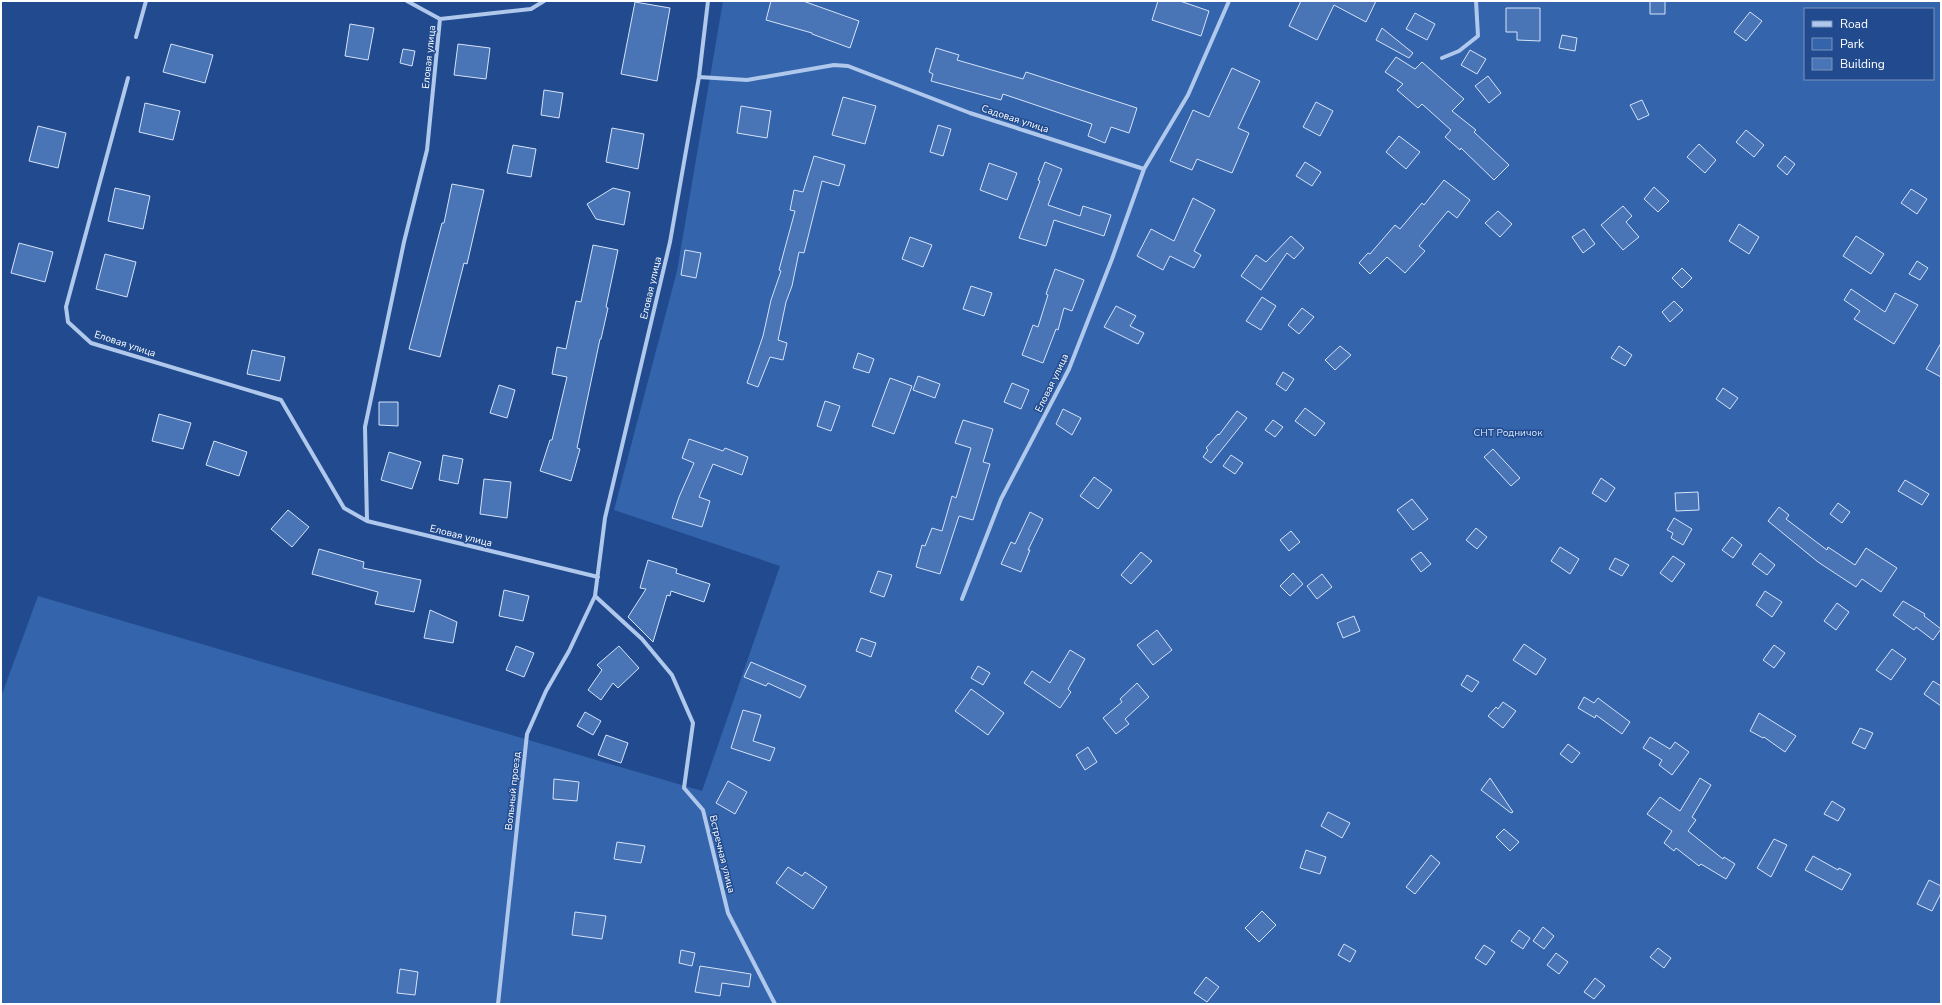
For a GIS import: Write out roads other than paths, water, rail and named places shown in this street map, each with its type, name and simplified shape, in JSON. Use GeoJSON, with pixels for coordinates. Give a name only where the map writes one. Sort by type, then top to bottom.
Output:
{"type":"FeatureCollection","features":[{"type":"Feature","properties":{"kind":"street"},"geometry":{"type":"LineString","coordinates":[[136,37],[146,1]]}},
{"type":"Feature","properties":{"kind":"street"},"geometry":{"type":"LineString","coordinates":[[407,1],[440,19],[531,9],[544,1]]}},
{"type":"Feature","properties":{"kind":"street","name":"Еловая улица"},"geometry":{"type":"LineString","coordinates":[[595,596],[605,518],[670,242],[699,77],[708,1]]}},
{"type":"Feature","properties":{"kind":"street"},"geometry":{"type":"LineString","coordinates":[[1144,168],[1188,95],[1229,1]]}},
{"type":"Feature","properties":{"kind":"street"},"geometry":{"type":"LineString","coordinates":[[1442,58],[1459,51],[1478,36],[1476,1]]}},
{"type":"Feature","properties":{"kind":"street","name":"Еловая улица"},"geometry":{"type":"LineString","coordinates":[[367,521],[365,427],[404,242],[426,150],[440,19]]}},
{"type":"Feature","properties":{"kind":"street","name":"Садовая улица"},"geometry":{"type":"LineString","coordinates":[[699,77],[747,80],[834,65],[848,66],[970,113],[1144,168]]}},
{"type":"Feature","properties":{"kind":"street","name":"Еловая улица"},"geometry":{"type":"LineString","coordinates":[[128,78],[66,307],[68,322],[91,343],[281,400],[344,508],[367,521],[598,577]]}},
{"type":"Feature","properties":{"kind":"street","name":"Еловая улица"},"geometry":{"type":"LineString","coordinates":[[962,599],[1001,499],[1069,369],[1112,259],[1144,168]]}},
{"type":"Feature","properties":{"kind":"street","name":"Вольный проезд"},"geometry":{"type":"LineString","coordinates":[[498,1004],[527,734],[546,691],[569,651],[595,596]]}},
{"type":"Feature","properties":{"kind":"street","name":"Встречная улица"},"geometry":{"type":"LineString","coordinates":[[595,596],[642,639],[672,674],[693,723],[684,788],[703,810],[728,914],[775,1004]]}},
{"type":"Feature","properties":{"kind":"park label","name":"СНТ Родничок"},"geometry":{"type":"Point","coordinates":[1508,433]}}]}
